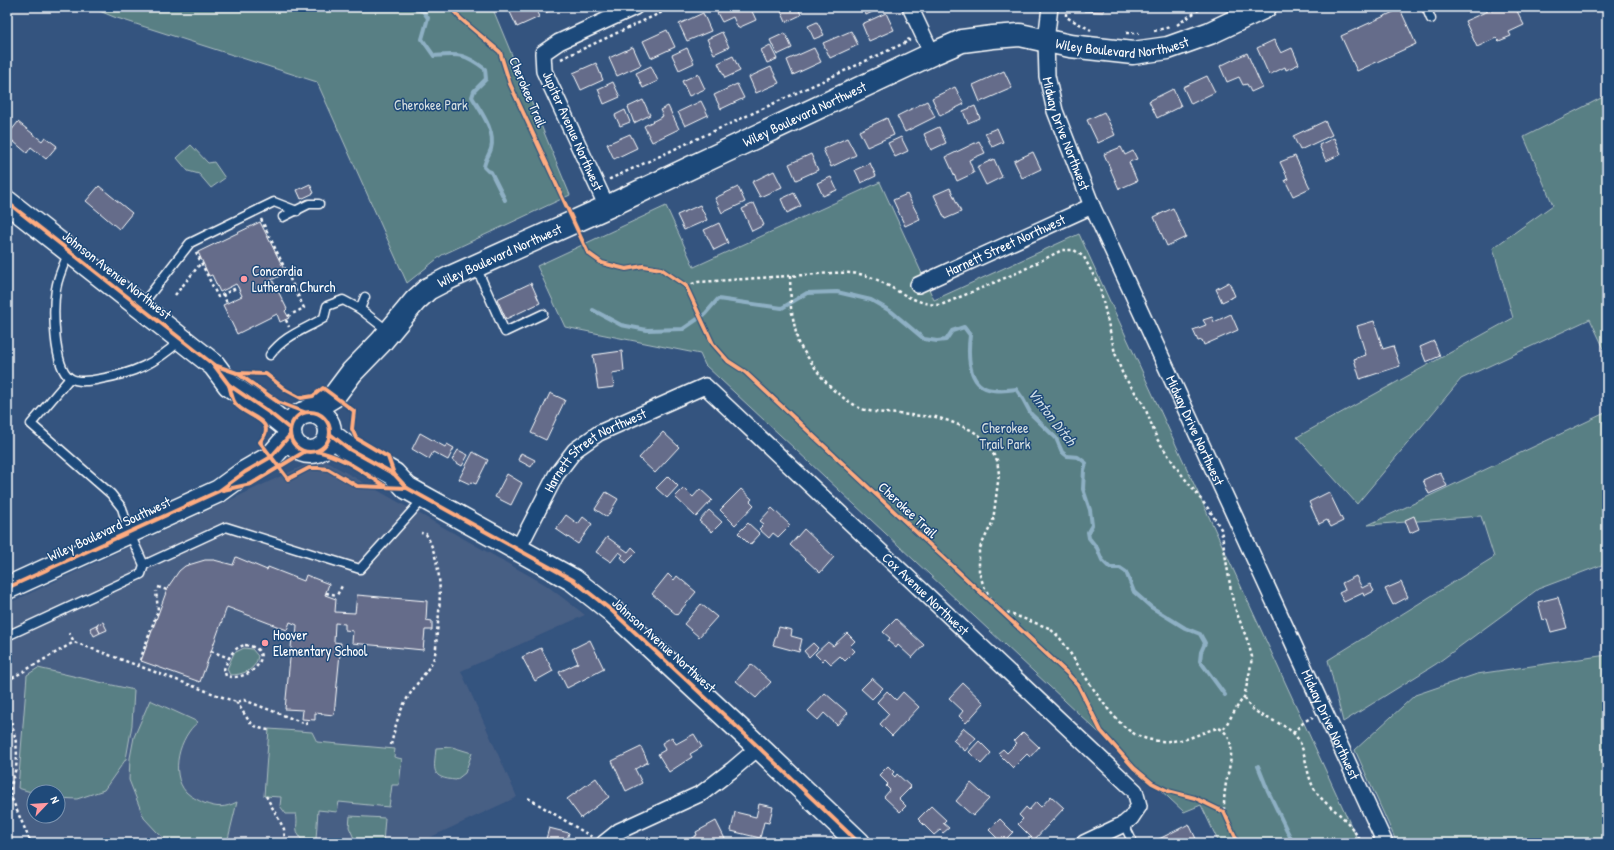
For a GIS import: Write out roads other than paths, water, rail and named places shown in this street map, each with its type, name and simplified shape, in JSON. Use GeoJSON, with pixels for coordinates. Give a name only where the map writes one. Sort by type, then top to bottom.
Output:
{"type":"FeatureCollection","features":[{"type":"Feature","properties":{"kind":"street","name":"Jupiter Avenue Northwest"},"geometry":{"type":"LineString","coordinates":[[607,207],[544,71],[543,53],[559,42],[635,7]]}},
{"type":"Feature","properties":{"kind":"street"},"geometry":{"type":"LineString","coordinates":[[910,7],[932,54]]}},
{"type":"Feature","properties":{"kind":"street","name":"Midway Drive Northwest"},"geometry":{"type":"LineString","coordinates":[[1050,7],[1046,41],[1046,76],[1055,111],[1092,206],[1385,843]]}},
{"type":"Feature","properties":{"kind":"street","name":"Wiley Boulevard Northwest"},"geometry":{"type":"LineString","coordinates":[[306,412],[334,396],[352,372],[385,337],[415,301],[428,290],[475,266],[607,207],[962,41],[993,37],[1020,36],[1070,46],[1134,53],[1168,48],[1210,32],[1265,7]]}},
{"type":"Feature","properties":{"kind":"street","name":"Johnson Avenue Northwest"},"geometry":{"type":"LineString","coordinates":[[7,202],[214,365],[229,386],[270,413],[290,432]]}},
{"type":"Feature","properties":{"kind":"street","name":"Harnett Street Northwest"},"geometry":{"type":"LineString","coordinates":[[918,285],[1092,206]]}},
{"type":"Feature","properties":{"kind":"street","name":"Wiley Boulevard Northwest"},"geometry":{"type":"LineString","coordinates":[[330,431],[362,380],[385,337]]}},
{"type":"Feature","properties":{"kind":"street","name":"Johnson Avenue Northwest"},"geometry":{"type":"LineString","coordinates":[[214,365],[237,373],[278,402],[306,412]]}},
{"type":"Feature","properties":{"kind":"street","name":"Harnett Street Northwest"},"geometry":{"type":"LineString","coordinates":[[518,549],[556,474],[574,450],[599,433],[705,386]]}},
{"type":"Feature","properties":{"kind":"street","name":"Cox Avenue Northwest"},"geometry":{"type":"LineString","coordinates":[[705,386],[1135,791],[1139,806],[1131,818],[1124,824]]}},
{"type":"Feature","properties":{"kind":"street"},"geometry":{"type":"LineString","coordinates":[[306,412],[320,414],[325,418],[330,431],[325,445],[310,451],[295,445],[290,432],[294,418],[306,412]]}},
{"type":"Feature","properties":{"kind":"street","name":"Johnson Avenue Northwest"},"geometry":{"type":"LineString","coordinates":[[330,431],[349,449],[394,474],[416,493],[573,580],[611,610],[859,843]]}},
{"type":"Feature","properties":{"kind":"street","name":"Wiley Boulevard Southwest"},"geometry":{"type":"LineString","coordinates":[[7,588],[219,491],[245,472],[271,457],[290,432]]}},
{"type":"Feature","properties":{"kind":"street","name":"Johnson Avenue Northwest"},"geometry":{"type":"LineString","coordinates":[[310,451],[344,460],[386,487],[416,493]]}},
{"type":"Feature","properties":{"kind":"street","name":"Wiley Boulevard Southwest"},"geometry":{"type":"LineString","coordinates":[[219,491],[251,484],[310,451]]}},
{"type":"Feature","properties":{"kind":"street"},"geometry":{"type":"LineString","coordinates":[[599,841],[702,793],[732,770],[758,747]]}},
{"type":"Feature","properties":{"kind":"street"},"geometry":{"type":"LineString","coordinates":[[1084,843],[1124,824]]}},
{"type":"Feature","properties":{"kind":"lane"},"geometry":{"type":"LineString","coordinates":[[1426,7],[1432,19]]}},
{"type":"Feature","properties":{"kind":"lane"},"geometry":{"type":"LineString","coordinates":[[140,306],[190,243],[274,202],[297,211]]}},
{"type":"Feature","properties":{"kind":"lane"},"geometry":{"type":"LineString","coordinates":[[283,217],[309,204],[319,204]]}},
{"type":"Feature","properties":{"kind":"lane"},"geometry":{"type":"LineString","coordinates":[[70,251],[56,289],[55,309],[57,350],[65,373],[70,378],[77,381],[91,381],[123,375],[142,368],[164,355],[182,339]]}},
{"type":"Feature","properties":{"kind":"lane"},"geometry":{"type":"LineString","coordinates":[[475,266],[505,332],[543,314]]}},
{"type":"Feature","properties":{"kind":"lane"},"geometry":{"type":"LineString","coordinates":[[360,309],[365,298]]}},
{"type":"Feature","properties":{"kind":"lane"},"geometry":{"type":"LineString","coordinates":[[270,355],[286,338],[324,318],[327,306],[343,300],[360,309],[385,337]]}},
{"type":"Feature","properties":{"kind":"lane"},"geometry":{"type":"LineString","coordinates":[[8,633],[141,574],[144,565],[129,532],[122,508],[111,494],[31,424],[70,378]]}},
{"type":"Feature","properties":{"kind":"lane"},"geometry":{"type":"LineString","coordinates":[[144,565],[226,527],[360,569],[416,493]]}},
{"type":"Feature","properties":{"kind":"lane"},"geometry":{"type":"LineString","coordinates":[[1124,824],[1134,843]]}},
{"type":"Feature","properties":{"kind":"waterway","name":"Vinton Ditch"},"geometry":{"type":"LineString","coordinates":[[410,7],[423,11],[428,18],[422,39],[434,56],[456,55],[466,57],[485,69],[486,79],[474,91],[472,97],[490,129],[492,142],[491,149],[484,167],[491,172],[505,200]]}},
{"type":"Feature","properties":{"kind":"waterway","name":"Vinton Ditch"},"geometry":{"type":"LineString","coordinates":[[593,310],[621,325],[647,330],[683,329],[705,314],[718,299],[782,308],[807,293],[837,292],[871,300],[892,312],[924,339],[937,341],[946,340],[952,331],[964,327],[970,335],[970,364],[975,379],[979,384],[992,390],[1016,389],[1031,414],[1056,438],[1062,452],[1067,456],[1078,457],[1086,463],[1083,489],[1090,510],[1092,525],[1088,532],[1089,538],[1097,548],[1102,560],[1110,568],[1120,568],[1126,572],[1134,592],[1151,607],[1185,628],[1200,634],[1205,643],[1201,652],[1200,661],[1225,695]]}},
{"type":"Feature","properties":{"kind":"waterway","name":"Vinton Ditch"},"geometry":{"type":"LineString","coordinates":[[1258,766],[1268,791],[1293,843]]}},
{"type":"Feature","properties":{"kind":"place","name":"Concordia Lutheran Church"},"geometry":{"type":"Point","coordinates":[244,279]}},
{"type":"Feature","properties":{"kind":"place","name":"Hoover Elementary School"},"geometry":{"type":"Point","coordinates":[265,643]}},
{"type":"Feature","properties":{"kind":"park label","name":"Cherokee Park"},"geometry":{"type":"Point","coordinates":[431,105]}},
{"type":"Feature","properties":{"kind":"park label","name":"Cherokee Trail Park"},"geometry":{"type":"Point","coordinates":[1005,436]}}]}
